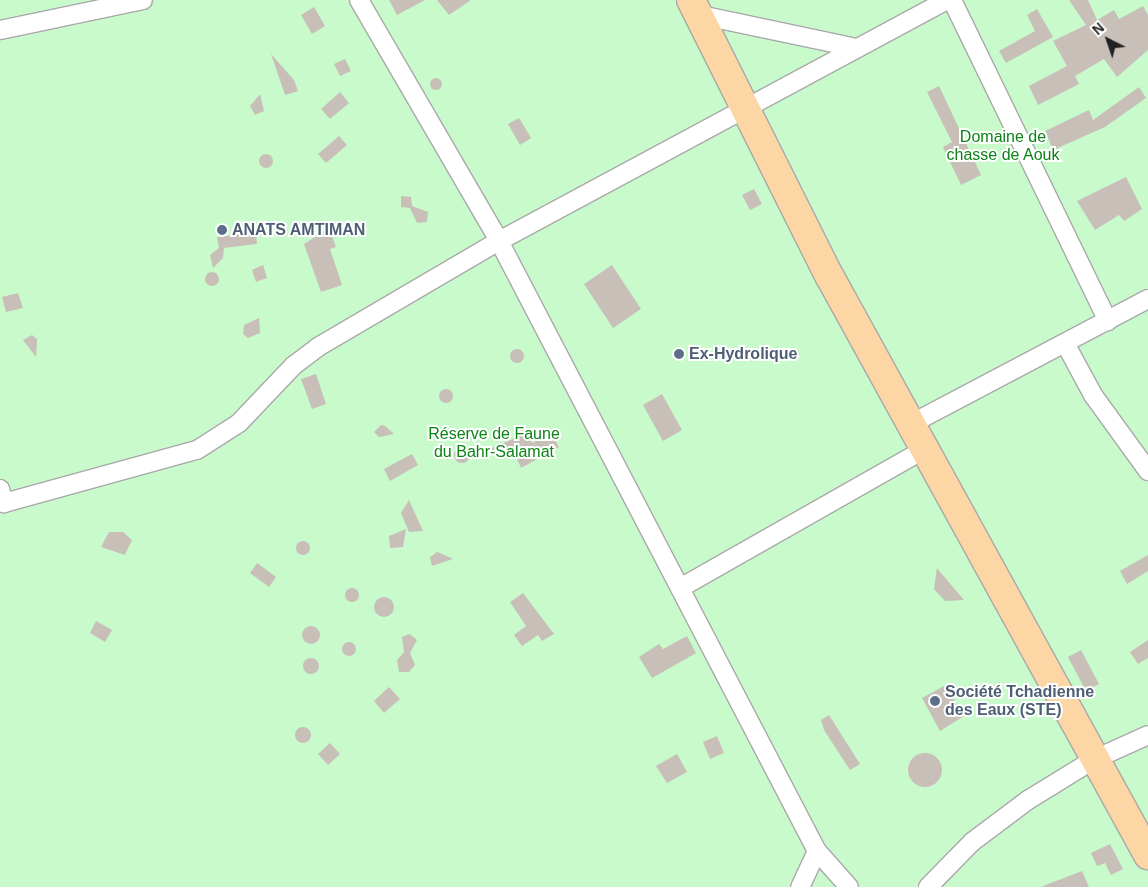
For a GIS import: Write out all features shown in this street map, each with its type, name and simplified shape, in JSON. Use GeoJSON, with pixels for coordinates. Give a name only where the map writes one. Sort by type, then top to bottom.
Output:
{"type":"FeatureCollection","features":[{"type":"Feature","properties":{"kind":"main road"},"geometry":{"type":"LineString","coordinates":[[696,8],[909,425],[1093,760],[1148,855]]}},
{"type":"Feature","properties":{"kind":"street"},"geometry":{"type":"LineString","coordinates":[[0,30],[121,2],[143,0]]}},
{"type":"Feature","properties":{"kind":"street"},"geometry":{"type":"LineString","coordinates":[[359,0],[499,241],[682,587],[817,851],[849,887]]}},
{"type":"Feature","properties":{"kind":"street"},"geometry":{"type":"LineString","coordinates":[[1,499],[197,450],[239,423],[293,366],[318,347],[499,241],[852,47],[947,0]]}},
{"type":"Feature","properties":{"kind":"street"},"geometry":{"type":"LineString","coordinates":[[952,0],[1108,321]]}},
{"type":"Feature","properties":{"kind":"street"},"geometry":{"type":"LineString","coordinates":[[696,8],[852,47]]}},
{"type":"Feature","properties":{"kind":"street"},"geometry":{"type":"LineString","coordinates":[[909,425],[1066,345],[1148,298]]}},
{"type":"Feature","properties":{"kind":"street"},"geometry":{"type":"LineString","coordinates":[[1066,345],[1093,395],[1148,471]]}},
{"type":"Feature","properties":{"kind":"street"},"geometry":{"type":"LineString","coordinates":[[682,587],[923,450]]}},
{"type":"Feature","properties":{"kind":"street"},"geometry":{"type":"LineString","coordinates":[[933,886],[972,842],[1028,800],[1093,760],[1145,737],[1148,720]]}},
{"type":"Feature","properties":{"kind":"street"},"geometry":{"type":"LineString","coordinates":[[800,887],[817,851]]}},
{"type":"Feature","properties":{"kind":"green space","name":"Réserve de Faune du Bahr-Salamat"},"geometry":{"type":"Polygon","coordinates":[[[0,0],[1148,0],[1148,887],[0,887],[0,0]]]}},
{"type":"Feature","properties":{"kind":"building"},"geometry":{"type":"Polygon","coordinates":[[[389,0],[425,0],[397,15],[389,0]]]}},
{"type":"Feature","properties":{"kind":"building"},"geometry":{"type":"Polygon","coordinates":[[[437,0],[471,0],[449,15],[437,0]]]}},
{"type":"Feature","properties":{"kind":"building"},"geometry":{"type":"Polygon","coordinates":[[[1069,0],[1088,0],[1097,20],[1114,10],[1119,19],[1143,6],[1148,15],[1148,50],[1117,77],[1104,59],[1075,76],[1079,84],[1038,105],[1029,86],[1067,66],[1053,41],[1086,25],[1069,0]]]}},
{"type":"Feature","properties":{"kind":"building"},"geometry":{"type":"Polygon","coordinates":[[[314,7],[325,26],[312,34],[301,15],[314,7]]]}},
{"type":"Feature","properties":{"kind":"building"},"geometry":{"type":"Polygon","coordinates":[[[1037,9],[1053,37],[1006,63],[999,51],[1035,31],[1027,15],[1037,9]]]}},
{"type":"Feature","properties":{"kind":"building"},"geometry":{"type":"Polygon","coordinates":[[[271,54],[294,80],[298,91],[285,95],[271,54]]]}},
{"type":"Feature","properties":{"kind":"building"},"geometry":{"type":"Polygon","coordinates":[[[345,59],[351,71],[340,76],[334,64],[345,59]]]}},
{"type":"Feature","properties":{"kind":"building"},"geometry":{"type":"Polygon","coordinates":[[[438,78],[441,79],[441,89],[434,90],[431,89],[430,82],[431,79],[438,78]]]}},
{"type":"Feature","properties":{"kind":"building"},"geometry":{"type":"Polygon","coordinates":[[[939,86],[981,175],[961,185],[943,147],[952,142],[927,92],[939,86]]]}},
{"type":"Feature","properties":{"kind":"building"},"geometry":{"type":"Polygon","coordinates":[[[1139,87],[1146,98],[1105,127],[1053,150],[1045,131],[1089,110],[1093,120],[1139,87]]]}},
{"type":"Feature","properties":{"kind":"building"},"geometry":{"type":"Polygon","coordinates":[[[340,92],[349,103],[330,119],[321,109],[340,92]]]}},
{"type":"Feature","properties":{"kind":"building"},"geometry":{"type":"Polygon","coordinates":[[[260,94],[264,111],[255,115],[250,106],[260,94]]]}},
{"type":"Feature","properties":{"kind":"building"},"geometry":{"type":"Polygon","coordinates":[[[519,118],[531,138],[520,145],[508,124],[519,118]]]}},
{"type":"Feature","properties":{"kind":"building"},"geometry":{"type":"Polygon","coordinates":[[[339,136],[347,145],[326,163],[318,154],[339,136]]]}},
{"type":"Feature","properties":{"kind":"building"},"geometry":{"type":"Polygon","coordinates":[[[263,154],[269,154],[273,161],[269,168],[263,168],[259,164],[259,158],[263,154]]]}},
{"type":"Feature","properties":{"kind":"building"},"geometry":{"type":"Polygon","coordinates":[[[1126,177],[1142,209],[1124,221],[1119,215],[1095,230],[1077,201],[1126,177]]]}},
{"type":"Feature","properties":{"kind":"building"},"geometry":{"type":"Polygon","coordinates":[[[754,189],[762,204],[750,210],[742,195],[754,189]]]}},
{"type":"Feature","properties":{"kind":"building"},"geometry":{"type":"Polygon","coordinates":[[[401,196],[411,197],[412,206],[428,212],[427,222],[417,223],[410,208],[401,207],[401,196]]]}},
{"type":"Feature","properties":{"kind":"building"},"geometry":{"type":"Polygon","coordinates":[[[329,228],[336,247],[330,249],[342,285],[321,292],[304,244],[329,228]]]}},
{"type":"Feature","properties":{"kind":"building"},"geometry":{"type":"Polygon","coordinates":[[[256,233],[257,244],[224,248],[223,258],[213,268],[210,255],[219,248],[217,237],[256,233]]]}},
{"type":"Feature","properties":{"kind":"building"},"geometry":{"type":"Polygon","coordinates":[[[263,265],[267,278],[256,282],[252,270],[263,265]]]}},
{"type":"Feature","properties":{"kind":"building"},"geometry":{"type":"Polygon","coordinates":[[[612,265],[641,309],[613,328],[584,284],[612,265]]]}},
{"type":"Feature","properties":{"kind":"building"},"geometry":{"type":"Polygon","coordinates":[[[209,272],[215,272],[219,279],[215,286],[209,286],[205,282],[205,276],[209,272]]]}},
{"type":"Feature","properties":{"kind":"building"},"geometry":{"type":"Polygon","coordinates":[[[18,293],[23,308],[6,312],[2,297],[18,293]]]}},
{"type":"Feature","properties":{"kind":"building"},"geometry":{"type":"Polygon","coordinates":[[[259,318],[260,333],[248,338],[243,334],[244,325],[259,318]]]}},
{"type":"Feature","properties":{"kind":"building"},"geometry":{"type":"Polygon","coordinates":[[[32,335],[37,339],[36,357],[23,340],[32,335]]]}},
{"type":"Feature","properties":{"kind":"building"},"geometry":{"type":"Polygon","coordinates":[[[517,349],[522,351],[524,356],[522,361],[517,363],[512,361],[510,356],[512,351],[517,349]]]}},
{"type":"Feature","properties":{"kind":"building"},"geometry":{"type":"Polygon","coordinates":[[[316,374],[326,404],[312,409],[301,379],[316,374]]]}},
{"type":"Feature","properties":{"kind":"building"},"geometry":{"type":"Polygon","coordinates":[[[446,389],[451,391],[453,396],[451,401],[446,403],[441,401],[439,396],[441,391],[446,389]]]}},
{"type":"Feature","properties":{"kind":"building"},"geometry":{"type":"Polygon","coordinates":[[[662,394],[682,430],[663,441],[643,405],[662,394]]]}},
{"type":"Feature","properties":{"kind":"building"},"geometry":{"type":"Polygon","coordinates":[[[381,425],[394,434],[379,437],[374,432],[381,425]]]}},
{"type":"Feature","properties":{"kind":"building"},"geometry":{"type":"Polygon","coordinates":[[[528,432],[532,443],[551,433],[559,447],[521,468],[513,450],[486,451],[528,432]]]}},
{"type":"Feature","properties":{"kind":"building"},"geometry":{"type":"Polygon","coordinates":[[[462,447],[468,449],[470,455],[468,461],[462,463],[456,461],[454,455],[456,449],[462,447]]]}},
{"type":"Feature","properties":{"kind":"building"},"geometry":{"type":"Polygon","coordinates":[[[412,454],[418,465],[390,481],[384,469],[412,454]]]}},
{"type":"Feature","properties":{"kind":"building"},"geometry":{"type":"Polygon","coordinates":[[[409,500],[423,531],[409,532],[401,513],[409,500]]]}},
{"type":"Feature","properties":{"kind":"building"},"geometry":{"type":"Polygon","coordinates":[[[406,529],[403,547],[390,548],[389,536],[406,529]]]}},
{"type":"Feature","properties":{"kind":"building"},"geometry":{"type":"Polygon","coordinates":[[[109,532],[123,532],[132,540],[125,555],[101,547],[109,532]]]}},
{"type":"Feature","properties":{"kind":"building"},"geometry":{"type":"Polygon","coordinates":[[[303,541],[308,543],[310,548],[308,553],[303,555],[298,553],[296,548],[298,543],[303,541]]]}},
{"type":"Feature","properties":{"kind":"building"},"geometry":{"type":"Polygon","coordinates":[[[437,552],[453,559],[432,566],[430,557],[437,552]]]}},
{"type":"Feature","properties":{"kind":"building"},"geometry":{"type":"Polygon","coordinates":[[[1148,555],[1148,571],[1127,584],[1120,571],[1148,555]]]}},
{"type":"Feature","properties":{"kind":"building"},"geometry":{"type":"Polygon","coordinates":[[[257,563],[276,577],[269,587],[250,573],[257,563]]]}},
{"type":"Feature","properties":{"kind":"building"},"geometry":{"type":"Polygon","coordinates":[[[937,568],[964,600],[945,601],[934,589],[937,568]]]}},
{"type":"Feature","properties":{"kind":"building"},"geometry":{"type":"Polygon","coordinates":[[[352,588],[357,590],[359,595],[357,600],[352,602],[347,600],[345,595],[347,590],[352,588]]]}},
{"type":"Feature","properties":{"kind":"building"},"geometry":{"type":"Polygon","coordinates":[[[523,593],[554,634],[542,641],[538,635],[522,646],[514,635],[526,626],[510,602],[523,593]]]}},
{"type":"Feature","properties":{"kind":"building"},"geometry":{"type":"Polygon","coordinates":[[[384,597],[391,600],[394,607],[391,614],[384,617],[377,614],[374,607],[377,600],[384,597]]]}},
{"type":"Feature","properties":{"kind":"building"},"geometry":{"type":"Polygon","coordinates":[[[96,621],[112,630],[105,642],[90,633],[96,621]]]}},
{"type":"Feature","properties":{"kind":"building"},"geometry":{"type":"Polygon","coordinates":[[[311,626],[317,629],[320,635],[317,641],[311,644],[305,641],[302,635],[305,629],[311,626]]]}},
{"type":"Feature","properties":{"kind":"building"},"geometry":{"type":"Polygon","coordinates":[[[410,634],[417,640],[410,653],[415,665],[409,672],[399,672],[397,660],[404,652],[402,637],[410,634]]]}},
{"type":"Feature","properties":{"kind":"building"},"geometry":{"type":"Polygon","coordinates":[[[687,636],[696,653],[652,678],[639,657],[659,644],[663,649],[687,636]]]}},
{"type":"Feature","properties":{"kind":"building"},"geometry":{"type":"Polygon","coordinates":[[[1148,640],[1148,658],[1138,664],[1130,652],[1148,640]]]}},
{"type":"Feature","properties":{"kind":"building"},"geometry":{"type":"Polygon","coordinates":[[[349,642],[354,644],[356,649],[354,654],[349,656],[344,654],[342,649],[344,644],[349,642]]]}},
{"type":"Feature","properties":{"kind":"building"},"geometry":{"type":"Polygon","coordinates":[[[1081,650],[1099,684],[1086,691],[1068,657],[1081,650]]]}},
{"type":"Feature","properties":{"kind":"building"},"geometry":{"type":"Polygon","coordinates":[[[308,658],[314,658],[319,663],[317,672],[308,674],[303,669],[303,663],[308,658]]]}},
{"type":"Feature","properties":{"kind":"building"},"geometry":{"type":"Polygon","coordinates":[[[946,685],[964,716],[940,731],[922,698],[946,685]]]}},
{"type":"Feature","properties":{"kind":"building"},"geometry":{"type":"Polygon","coordinates":[[[389,687],[400,699],[384,713],[374,701],[389,687]]]}},
{"type":"Feature","properties":{"kind":"building"},"geometry":{"type":"Polygon","coordinates":[[[829,715],[860,764],[850,770],[824,730],[821,720],[829,715]]]}},
{"type":"Feature","properties":{"kind":"building"},"geometry":{"type":"Polygon","coordinates":[[[300,727],[306,727],[311,732],[309,741],[300,743],[295,738],[295,732],[300,727]]]}},
{"type":"Feature","properties":{"kind":"building"},"geometry":{"type":"Polygon","coordinates":[[[717,736],[724,753],[710,759],[703,742],[717,736]]]}},
{"type":"Feature","properties":{"kind":"building"},"geometry":{"type":"Polygon","coordinates":[[[330,743],[340,754],[328,765],[318,754],[330,743]]]}},
{"type":"Feature","properties":{"kind":"building"},"geometry":{"type":"Polygon","coordinates":[[[925,753],[932,754],[937,758],[941,763],[941,777],[937,782],[932,786],[925,787],[918,786],[913,782],[909,777],[908,770],[909,763],[913,758],[918,754],[925,753]]]}},
{"type":"Feature","properties":{"kind":"building"},"geometry":{"type":"Polygon","coordinates":[[[677,754],[687,772],[667,783],[656,766],[677,754]]]}},
{"type":"Feature","properties":{"kind":"building"},"geometry":{"type":"Polygon","coordinates":[[[1110,844],[1123,869],[1111,875],[1105,863],[1097,866],[1091,853],[1110,844]]]}},
{"type":"Feature","properties":{"kind":"building"},"geometry":{"type":"Polygon","coordinates":[[[1082,871],[1089,887],[1043,887],[1043,886],[1082,871]]]}},
{"type":"Feature","properties":{"kind":"place","name":"ANATS AMTIMAN"},"geometry":{"type":"Point","coordinates":[222,230]}},
{"type":"Feature","properties":{"kind":"place","name":"Ex-Hydrolique"},"geometry":{"type":"Point","coordinates":[679,354]}},
{"type":"Feature","properties":{"kind":"place","name":"Société Tchadienne des Eaux (STE)"},"geometry":{"type":"Point","coordinates":[935,701]}},
{"type":"Feature","properties":{"kind":"park label","name":"Domaine de chasse de Aouk"},"geometry":{"type":"Point","coordinates":[1003,146]}}]}
